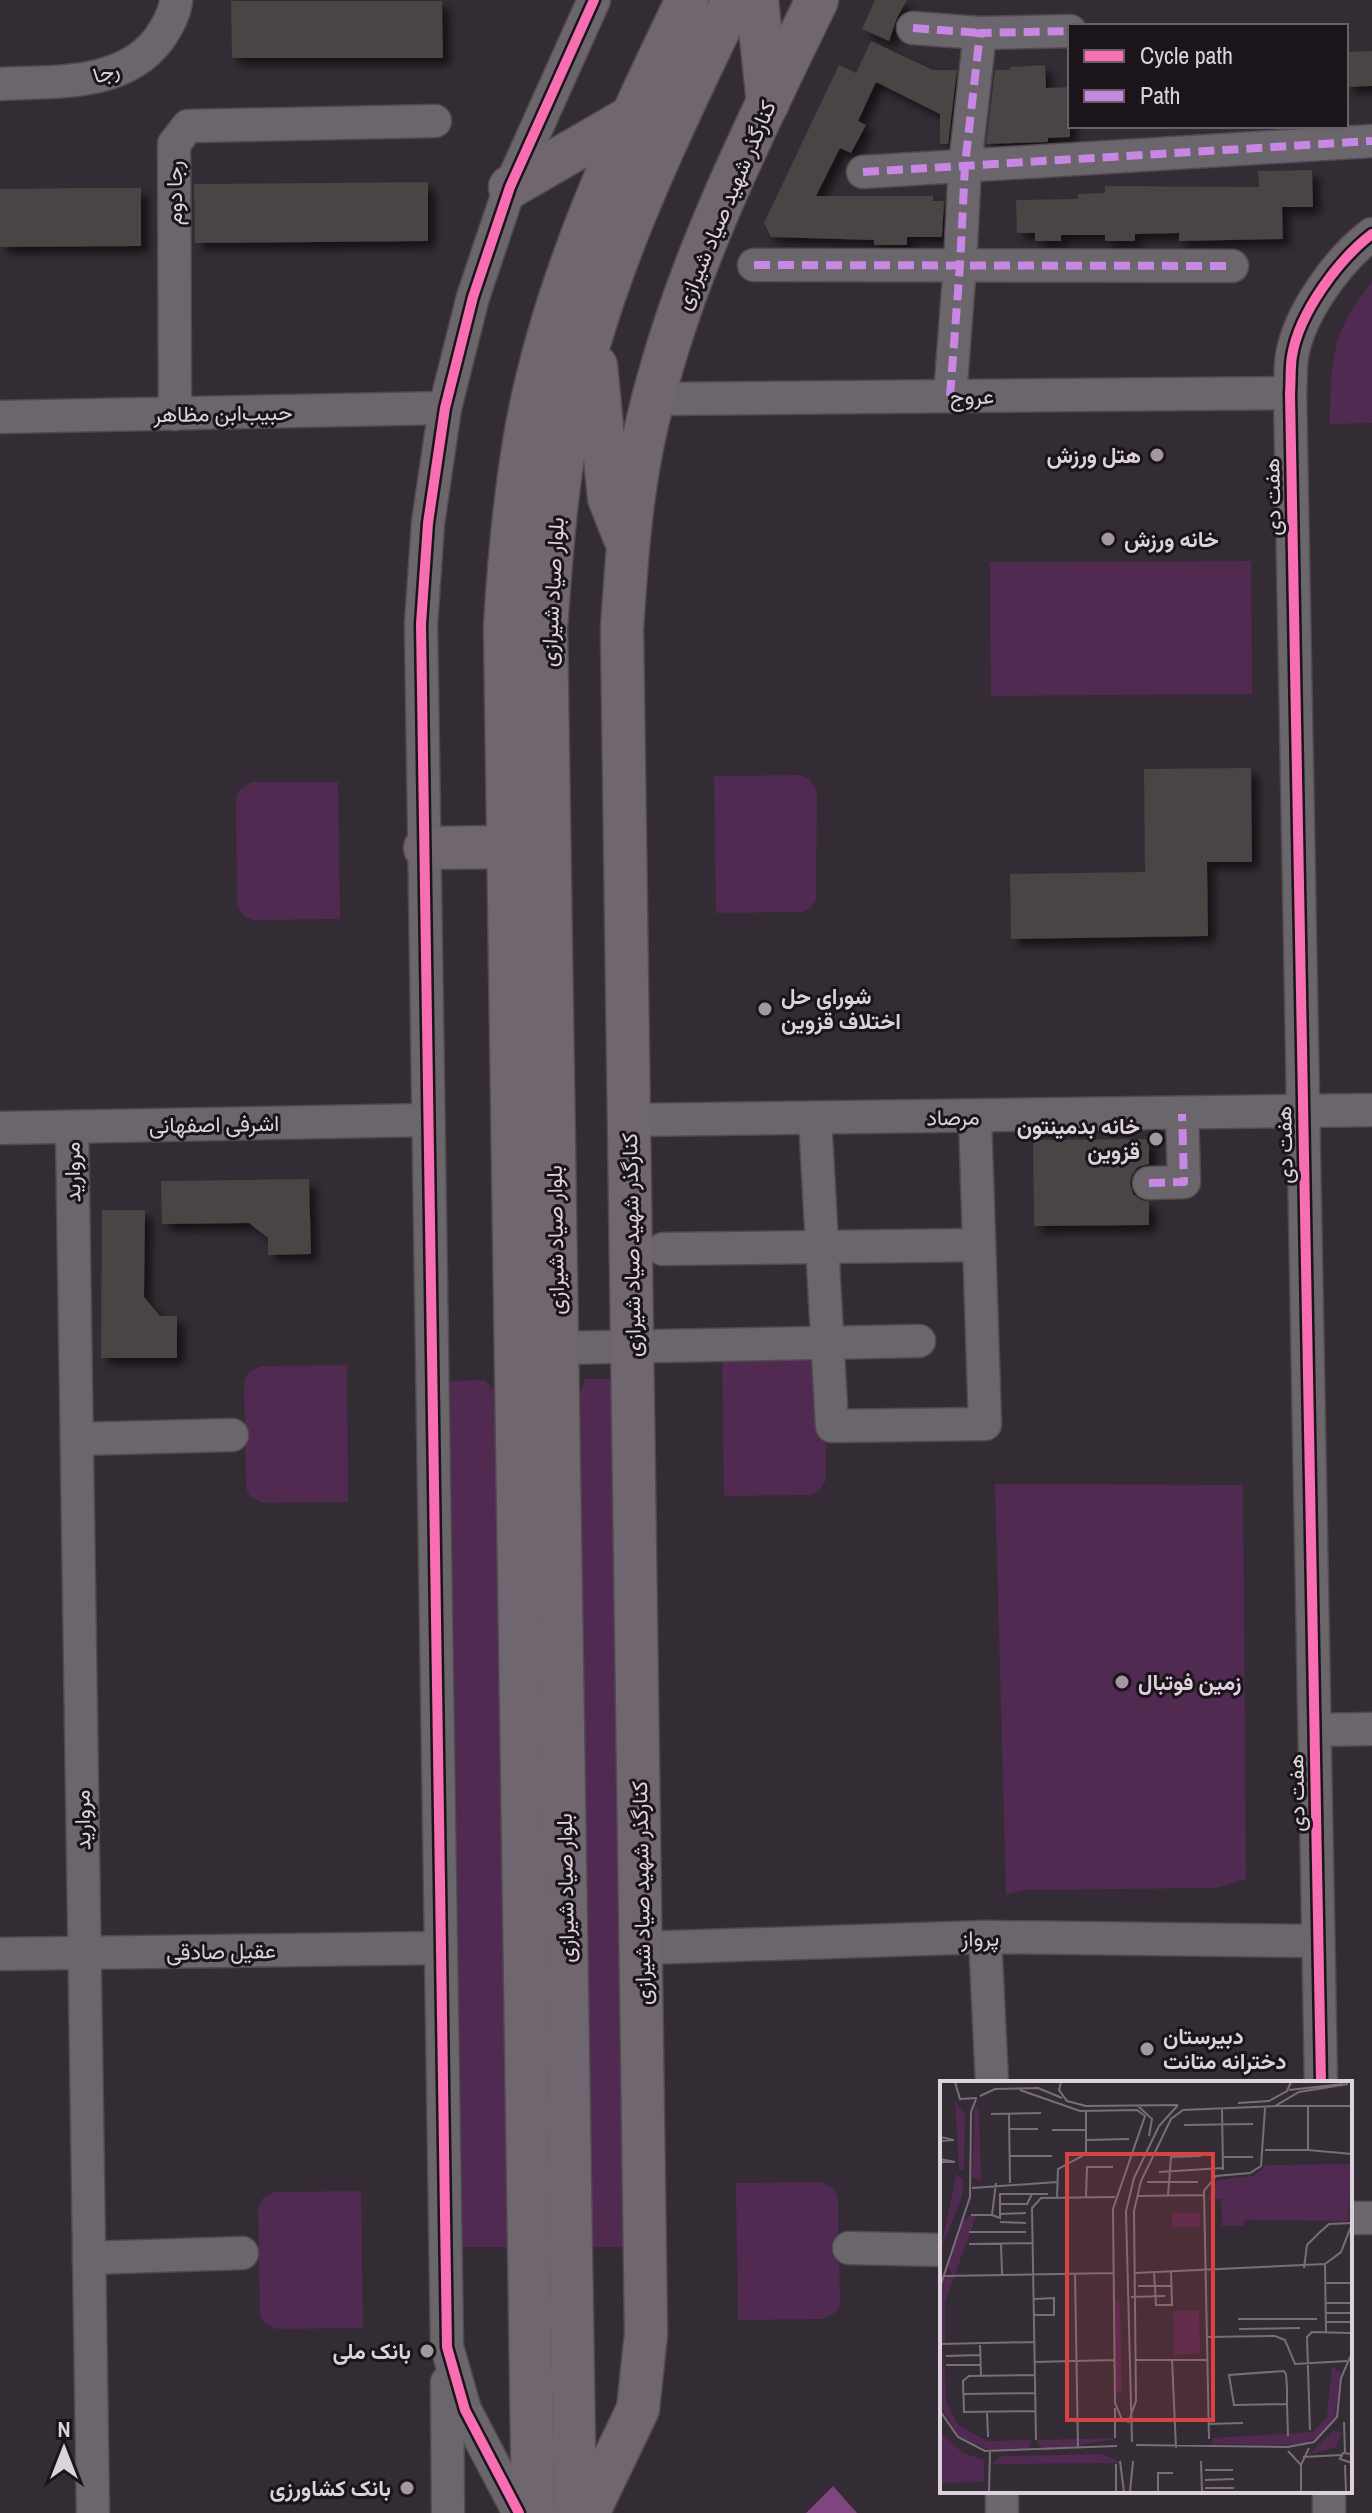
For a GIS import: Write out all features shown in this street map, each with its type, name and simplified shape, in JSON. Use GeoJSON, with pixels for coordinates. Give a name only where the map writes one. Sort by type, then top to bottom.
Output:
{"type":"FeatureCollection","features":[{"type":"Feature","properties":{"kind":"main road","name":"بلوار صیاد شیرازی"},"geometry":{"type":"LineString","coordinates":[[533,2513],[505,626],[511,532],[527,425],[553,320],[578,246],[631,117],[687,0]]}},
{"type":"Feature","properties":{"kind":"main road","name":"بلوار صیاد شیرازی"},"geometry":{"type":"LineString","coordinates":[[575,2513],[546,627],[553,536],[568,433],[593,332],[627,232],[669,134],[733,0]]}},
{"type":"Feature","properties":{"kind":"main road"},"geometry":{"type":"LineString","coordinates":[[757,0],[768,103]]}},
{"type":"Feature","properties":{"kind":"main road","name":"کنارگذر شهید صیاد شیرازی"},"geometry":{"type":"LineString","coordinates":[[588,2513],[638,2409],[644,2349],[642,1948],[622,629],[628,544],[642,448],[666,353],[698,258],[817,0]]}},
{"type":"Feature","properties":{"kind":"main road"},"geometry":{"type":"LineString","coordinates":[[510,187],[631,117]]}},
{"type":"Feature","properties":{"kind":"main road"},"geometry":{"type":"LineString","coordinates":[[593,332],[609,498],[628,544]]}},
{"type":"Feature","properties":{"kind":"main road"},"geometry":{"type":"LineString","coordinates":[[425,848],[508,847]]}},
{"type":"Feature","properties":{"kind":"street","name":"رجا"},"geometry":{"type":"LineString","coordinates":[[0,84],[89,79],[118,70],[146,54],[164,32],[176,0]]}},
{"type":"Feature","properties":{"kind":"street"},"geometry":{"type":"LineString","coordinates":[[448,2513],[421,624],[428,523],[445,408],[473,297],[510,187],[594,0]]}},
{"type":"Feature","properties":{"kind":"street"},"geometry":{"type":"LineString","coordinates":[[913,28],[980,33],[1068,31]]}},
{"type":"Feature","properties":{"kind":"street"},"geometry":{"type":"LineString","coordinates":[[950,396],[965,165],[980,33]]}},
{"type":"Feature","properties":{"kind":"street","name":"رجا دوم"},"geometry":{"type":"LineString","coordinates":[[175,414],[174,144],[188,126],[435,121]]}},
{"type":"Feature","properties":{"kind":"street"},"geometry":{"type":"LineString","coordinates":[[863,172],[1372,141]]}},
{"type":"Feature","properties":{"kind":"street","name":"هفت دی"},"geometry":{"type":"LineString","coordinates":[[1321,2081],[1290,393],[1292,354],[1310,306],[1353,249],[1372,234]]}},
{"type":"Feature","properties":{"kind":"street"},"geometry":{"type":"LineString","coordinates":[[754,265],[1232,266]]}},
{"type":"Feature","properties":{"kind":"street","name":"عروج"},"geometry":{"type":"LineString","coordinates":[[654,399],[1290,393]]}},
{"type":"Feature","properties":{"kind":"street","name":"حبیب‌ابن مظاهر"},"geometry":{"type":"LineString","coordinates":[[0,417],[445,408]]}},
{"type":"Feature","properties":{"kind":"street","name":"مرصاد"},"geometry":{"type":"LineString","coordinates":[[630,1120],[1372,1110]]}},
{"type":"Feature","properties":{"kind":"street"},"geometry":{"type":"LineString","coordinates":[[1149,1183],[1184,1182],[1182,1114]]}},
{"type":"Feature","properties":{"kind":"street"},"geometry":{"type":"LineString","coordinates":[[815,1118],[832,1426],[985,1424],[975,1117]]}},
{"type":"Feature","properties":{"kind":"street","name":"اشرفی اصفهانی"},"geometry":{"type":"LineString","coordinates":[[0,1128],[428,1120]]}},
{"type":"Feature","properties":{"kind":"street","name":"مروارید"},"geometry":{"type":"LineString","coordinates":[[72,1127],[93,2513]]}},
{"type":"Feature","properties":{"kind":"street"},"geometry":{"type":"LineString","coordinates":[[663,1249],[979,1245]]}},
{"type":"Feature","properties":{"kind":"street"},"geometry":{"type":"LineString","coordinates":[[557,1348],[919,1341]]}},
{"type":"Feature","properties":{"kind":"street"},"geometry":{"type":"LineString","coordinates":[[77,1439],[232,1435]]}},
{"type":"Feature","properties":{"kind":"street"},"geometry":{"type":"LineString","coordinates":[[1315,1730],[1372,1729]]}},
{"type":"Feature","properties":{"kind":"street"},"geometry":{"type":"LineString","coordinates":[[985,1937],[992,2081]]}},
{"type":"Feature","properties":{"kind":"street","name":"پرواز"},"geometry":{"type":"LineString","coordinates":[[642,1948],[985,1937],[1318,1941]]}},
{"type":"Feature","properties":{"kind":"street","name":"عقیل صادقی"},"geometry":{"type":"LineString","coordinates":[[0,1954],[441,1948]]}},
{"type":"Feature","properties":{"kind":"street"},"geometry":{"type":"LineString","coordinates":[[849,2248],[940,2250]]}},
{"type":"Feature","properties":{"kind":"street"},"geometry":{"type":"LineString","coordinates":[[89,2258],[242,2253]]}},
{"type":"Feature","properties":{"kind":"street"},"geometry":{"type":"LineString","coordinates":[[447,2347],[465,2410],[519,2513]]}},
{"type":"Feature","properties":{"kind":"shaded area"},"geometry":{"type":"Polygon","coordinates":[[[1372,282],[1372,423],[1330,424],[1332,365],[1336,348],[1348,316],[1372,282]]]}},
{"type":"Feature","properties":{"kind":"shaded area"},"geometry":{"type":"Polygon","coordinates":[[[1251,561],[1252,694],[991,696],[990,562],[1251,561]]]}},
{"type":"Feature","properties":{"kind":"shaded area"},"geometry":{"type":"Polygon","coordinates":[[[800,775],[809,779],[817,791],[816,901],[802,912],[716,913],[714,776],[800,775]]]}},
{"type":"Feature","properties":{"kind":"shaded area"},"geometry":{"type":"Polygon","coordinates":[[[252,782],[338,782],[340,919],[254,920],[245,917],[237,905],[236,800],[239,790],[252,782]]]}},
{"type":"Feature","properties":{"kind":"shaded area"},"geometry":{"type":"Polygon","coordinates":[[[722,1359],[813,1359],[825,1374],[826,1480],[819,1491],[810,1495],[724,1496],[722,1359]]]}},
{"type":"Feature","properties":{"kind":"shaded area"},"geometry":{"type":"Polygon","coordinates":[[[347,1365],[348,1502],[263,1503],[250,1496],[246,1488],[244,1383],[248,1373],[261,1366],[347,1365]]]}},
{"type":"Feature","properties":{"kind":"shaded area"},"geometry":{"type":"Polygon","coordinates":[[[585,1379],[610,1379],[615,1383],[635,2247],[583,2247],[578,1401],[585,1379]]]}},
{"type":"Feature","properties":{"kind":"shaded area"},"geometry":{"type":"Polygon","coordinates":[[[484,1380],[497,1392],[515,2247],[463,2247],[450,1381],[484,1380]]]}},
{"type":"Feature","properties":{"kind":"shaded area","name":"زمین فوتبال"},"geometry":{"type":"Polygon","coordinates":[[[995,1484],[1243,1485],[1246,1879],[1217,1888],[1024,1890],[1006,1895],[995,1484]]]}},
{"type":"Feature","properties":{"kind":"shaded area"},"geometry":{"type":"Polygon","coordinates":[[[821,2182],[835,2189],[838,2198],[840,2304],[836,2312],[823,2319],[738,2320],[736,2183],[821,2182]]]}},
{"type":"Feature","properties":{"kind":"shaded area"},"geometry":{"type":"Polygon","coordinates":[[[361,2191],[363,2328],[277,2329],[264,2323],[260,2314],[258,2209],[262,2199],[275,2192],[361,2191]]]}},
{"type":"Feature","properties":{"kind":"shaded area"},"geometry":{"type":"Polygon","coordinates":[[[833,2486],[857,2513],[806,2513],[833,2486]]]}},
{"type":"Feature","properties":{"kind":"building"},"geometry":{"type":"Polygon","coordinates":[[[875,0],[907,0],[889,41],[862,29],[875,0]]]}},
{"type":"Feature","properties":{"kind":"building"},"geometry":{"type":"Polygon","coordinates":[[[231,1],[442,1],[443,58],[232,58],[231,1]]]}},
{"type":"Feature","properties":{"kind":"building"},"geometry":{"type":"Polygon","coordinates":[[[871,41],[933,70],[957,70],[948,144],[940,144],[940,114],[876,82],[858,121],[866,125],[851,153],[840,148],[816,196],[933,196],[933,201],[944,201],[942,237],[907,237],[907,245],[874,245],[874,240],[771,237],[764,223],[839,65],[856,73],[871,41]]]}},
{"type":"Feature","properties":{"kind":"building"},"geometry":{"type":"Polygon","coordinates":[[[1372,51],[1372,86],[1348,87],[1348,52],[1372,51]]]}},
{"type":"Feature","properties":{"kind":"building"},"geometry":{"type":"Polygon","coordinates":[[[1045,65],[1046,88],[1068,87],[1070,137],[1048,138],[1048,142],[986,144],[995,70],[1010,70],[1010,67],[1045,65]]]}},
{"type":"Feature","properties":{"kind":"building"},"geometry":{"type":"Polygon","coordinates":[[[1312,170],[1313,207],[1282,207],[1283,239],[1179,241],[1179,233],[1135,234],[1135,241],[1105,241],[1105,235],[1061,235],[1061,241],[1035,241],[1035,233],[1017,233],[1016,200],[1078,199],[1078,194],[1105,193],[1105,186],[1259,187],[1258,171],[1312,170]]]}},
{"type":"Feature","properties":{"kind":"building"},"geometry":{"type":"Polygon","coordinates":[[[428,182],[428,241],[195,243],[194,184],[428,182]]]}},
{"type":"Feature","properties":{"kind":"building"},"geometry":{"type":"Polygon","coordinates":[[[141,188],[141,246],[0,247],[0,189],[141,188]]]}},
{"type":"Feature","properties":{"kind":"building"},"geometry":{"type":"Polygon","coordinates":[[[1251,768],[1252,862],[1207,862],[1208,936],[1011,939],[1010,874],[1145,872],[1144,769],[1251,768]]]}},
{"type":"Feature","properties":{"kind":"building"},"geometry":{"type":"Polygon","coordinates":[[[1149,1139],[1149,1164],[1138,1167],[1130,1183],[1133,1194],[1149,1202],[1149,1225],[1034,1226],[1033,1140],[1149,1139]]]}},
{"type":"Feature","properties":{"kind":"building"},"geometry":{"type":"Polygon","coordinates":[[[309,1179],[311,1254],[268,1255],[268,1238],[249,1223],[162,1224],[161,1181],[309,1179]]]}},
{"type":"Feature","properties":{"kind":"building"},"geometry":{"type":"Polygon","coordinates":[[[102,1210],[145,1210],[144,1297],[160,1316],[177,1316],[177,1358],[101,1358],[102,1210]]]}},
{"type":"Feature","properties":{"kind":"marked path"},"geometry":{"type":"LineString","coordinates":[[913,28],[980,33]]}},
{"type":"Feature","properties":{"kind":"marked path"},"geometry":{"type":"LineString","coordinates":[[950,396],[965,165],[980,33],[1068,31]]}},
{"type":"Feature","properties":{"kind":"marked path"},"geometry":{"type":"LineString","coordinates":[[863,172],[1372,141]]}},
{"type":"Feature","properties":{"kind":"marked path"},"geometry":{"type":"LineString","coordinates":[[754,265],[1232,266]]}},
{"type":"Feature","properties":{"kind":"marked path"},"geometry":{"type":"LineString","coordinates":[[1149,1183],[1184,1182],[1182,1114]]}},
{"type":"Feature","properties":{"kind":"cycle path"},"geometry":{"type":"LineString","coordinates":[[519,2513],[465,2410],[447,2347],[421,624],[428,523],[445,408],[473,297],[510,187],[594,0]]}},
{"type":"Feature","properties":{"kind":"cycle path"},"geometry":{"type":"LineString","coordinates":[[1321,2081],[1290,393],[1296,339],[1311,305],[1346,258],[1372,234]]}},
{"type":"Feature","properties":{"kind":"place","name":"هتل ورزش"},"geometry":{"type":"Point","coordinates":[1157,455]}},
{"type":"Feature","properties":{"kind":"place","name":"خانه ورزش"},"geometry":{"type":"Point","coordinates":[1108,539]}},
{"type":"Feature","properties":{"kind":"place","name":"شورای حل اختلاف قزوین"},"geometry":{"type":"Point","coordinates":[765,1009]}},
{"type":"Feature","properties":{"kind":"place","name":"خانه بدمینتون قزوین"},"geometry":{"type":"Point","coordinates":[1156,1139]}},
{"type":"Feature","properties":{"kind":"place","name":"زمین فوتبال"},"geometry":{"type":"Point","coordinates":[1122,1682]}},
{"type":"Feature","properties":{"kind":"place","name":"دبیرستان دخترانه متانت"},"geometry":{"type":"Point","coordinates":[1147,2049]}},
{"type":"Feature","properties":{"kind":"place","name":"بانک ملی"},"geometry":{"type":"Point","coordinates":[427,2351]}},
{"type":"Feature","properties":{"kind":"place","name":"بانک کشاورزی"},"geometry":{"type":"Point","coordinates":[407,2488]}}]}
